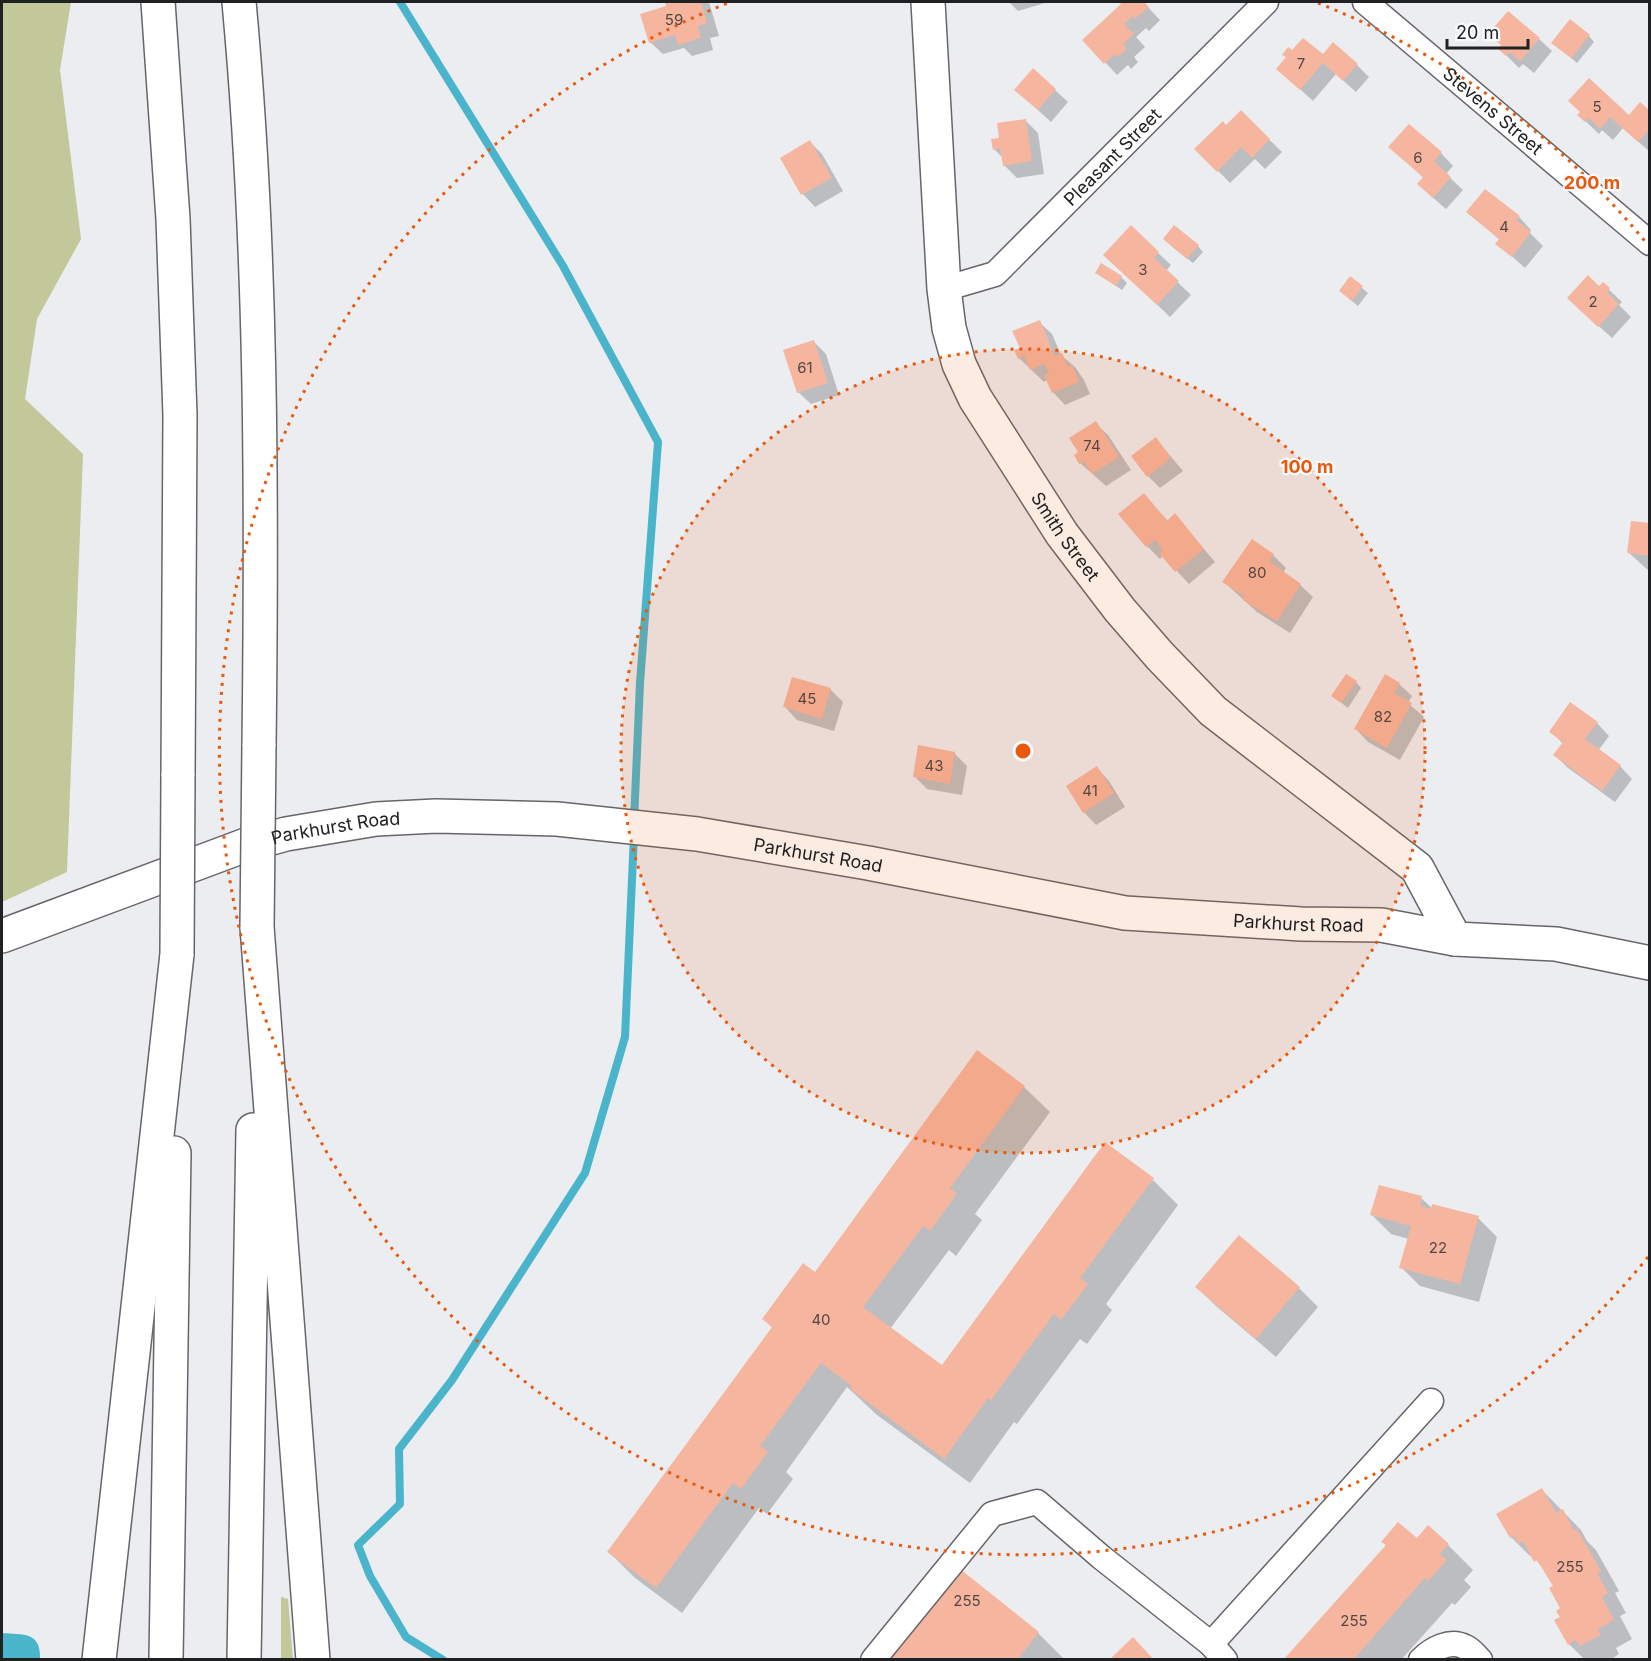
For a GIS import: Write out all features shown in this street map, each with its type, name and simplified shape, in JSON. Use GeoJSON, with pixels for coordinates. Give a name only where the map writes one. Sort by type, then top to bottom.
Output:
{"type":"FeatureCollection","features":[{"type":"Feature","properties":{"kind":"main road"},"geometry":{"type":"LineString","coordinates":[[158,2],[172,207],[180,415],[177,954],[166,1659]]}},
{"type":"Feature","properties":{"kind":"main road"},"geometry":{"type":"LineString","coordinates":[[239,2],[250,153],[258,361],[261,523],[257,927],[244,1659]]}},
{"type":"Feature","properties":{"kind":"main road","name":"Smith Street"},"geometry":{"type":"LineString","coordinates":[[928,2],[944,289],[959,364],[975,398],[1062,534],[1120,610],[1160,656],[1213,711],[1417,868],[1455,939]]}},
{"type":"Feature","properties":{"kind":"main road","name":"Parkhurst Road"},"geometry":{"type":"LineString","coordinates":[[2,936],[246,845],[286,834],[376,819],[436,816],[509,817],[618,825],[697,834],[868,863],[1125,913],[1301,924],[1381,926],[1455,939],[1556,944],[1650,963]]}},
{"type":"Feature","properties":{"kind":"main road"},"geometry":{"type":"LineString","coordinates":[[257,927],[313,1659]]}},
{"type":"Feature","properties":{"kind":"main road"},"geometry":{"type":"LineString","coordinates":[[99,1659],[177,954]]}},
{"type":"Feature","properties":{"kind":"street","name":"Pleasant Street"},"geometry":{"type":"LineString","coordinates":[[944,289],[995,274],[1266,2]]}},
{"type":"Feature","properties":{"kind":"street","name":"Stevens Street"},"geometry":{"type":"LineString","coordinates":[[1365,2],[1650,243]]}},
{"type":"Feature","properties":{"kind":"street"},"geometry":{"type":"LineString","coordinates":[[873,1659],[992,1514],[1037,1502],[1218,1652],[1431,1401]]}},
{"type":"Feature","properties":{"kind":"street"},"geometry":{"type":"LineString","coordinates":[[1421,1659],[1429,1651],[1445,1644],[1465,1646],[1480,1659]]}},
{"type":"Feature","properties":{"kind":"green space"},"geometry":{"type":"Polygon","coordinates":[[[2,2],[71,2],[60,70],[81,239],[37,319],[25,399],[83,454],[67,872],[2,902],[2,2]]]}},
{"type":"Feature","properties":{"kind":"green space"},"geometry":{"type":"Polygon","coordinates":[[[281,1597],[288,1599],[293,1659],[281,1659],[281,1597]]]}},
{"type":"Feature","properties":{"kind":"water"},"geometry":{"type":"Polygon","coordinates":[[[2,1633],[24,1635],[34,1639],[40,1650],[40,1659],[2,1659],[2,1633]]]}},
{"type":"Feature","properties":{"kind":"building"},"geometry":{"type":"Polygon","coordinates":[[[665,2],[701,2],[707,23],[698,26],[701,38],[678,45],[675,35],[649,43],[640,14],[666,6],[665,2]]]}},
{"type":"Feature","properties":{"kind":"building"},"geometry":{"type":"Polygon","coordinates":[[[1118,2],[1144,2],[1149,7],[1135,19],[1133,16],[1124,24],[1134,34],[1123,44],[1127,49],[1118,57],[1115,54],[1104,64],[1082,40],[1121,4],[1118,2]]]}},
{"type":"Feature","properties":{"kind":"building"},"geometry":{"type":"Polygon","coordinates":[[[1508,11],[1540,38],[1520,61],[1510,52],[1506,56],[1498,49],[1501,45],[1488,34],[1508,11]]]}},
{"type":"Feature","properties":{"kind":"building"},"geometry":{"type":"Polygon","coordinates":[[[1570,19],[1590,35],[1571,58],[1551,43],[1570,19]]]}},
{"type":"Feature","properties":{"kind":"building"},"geometry":{"type":"Polygon","coordinates":[[[1303,38],[1323,54],[1333,42],[1358,64],[1343,81],[1323,63],[1300,90],[1276,69],[1286,57],[1282,55],[1288,47],[1292,50],[1303,38]]]}},
{"type":"Feature","properties":{"kind":"building"},"geometry":{"type":"Polygon","coordinates":[[[1033,68],[1056,89],[1038,110],[1014,90],[1033,68]]]}},
{"type":"Feature","properties":{"kind":"building"},"geometry":{"type":"Polygon","coordinates":[[[1589,78],[1629,115],[1640,102],[1650,111],[1650,129],[1638,142],[1610,117],[1600,129],[1589,118],[1585,122],[1577,115],[1580,112],[1568,101],[1589,78]]]}},
{"type":"Feature","properties":{"kind":"building"},"geometry":{"type":"Polygon","coordinates":[[[1241,110],[1270,139],[1252,158],[1241,147],[1217,172],[1194,149],[1223,121],[1226,125],[1241,110]]]}},
{"type":"Feature","properties":{"kind":"building"},"geometry":{"type":"Polygon","coordinates":[[[1026,119],[1032,161],[1003,166],[1000,148],[993,150],[991,139],[999,138],[997,123],[1026,119]]]}},
{"type":"Feature","properties":{"kind":"building"},"geometry":{"type":"Polygon","coordinates":[[[1409,124],[1442,152],[1434,161],[1451,177],[1433,198],[1417,184],[1423,177],[1388,147],[1409,124]]]}},
{"type":"Feature","properties":{"kind":"building"},"geometry":{"type":"Polygon","coordinates":[[[810,140],[832,178],[801,195],[780,158],[810,140]]]}},
{"type":"Feature","properties":{"kind":"building"},"geometry":{"type":"Polygon","coordinates":[[[1485,189],[1520,216],[1516,220],[1531,232],[1512,257],[1495,244],[1499,239],[1466,212],[1485,189]]]}},
{"type":"Feature","properties":{"kind":"building"},"geometry":{"type":"Polygon","coordinates":[[[1131,225],[1159,252],[1154,258],[1179,281],[1157,305],[1103,255],[1131,225]]]}},
{"type":"Feature","properties":{"kind":"building"},"geometry":{"type":"Polygon","coordinates":[[[1174,225],[1199,245],[1187,259],[1163,239],[1174,225]]]}},
{"type":"Feature","properties":{"kind":"building"},"geometry":{"type":"Polygon","coordinates":[[[1101,263],[1122,276],[1116,286],[1095,273],[1101,263]]]}},
{"type":"Feature","properties":{"kind":"building"},"geometry":{"type":"Polygon","coordinates":[[[1588,275],[1599,286],[1603,282],[1610,288],[1607,292],[1619,304],[1598,327],[1567,298],[1588,275]]]}},
{"type":"Feature","properties":{"kind":"building"},"geometry":{"type":"Polygon","coordinates":[[[1350,276],[1363,286],[1352,301],[1339,291],[1350,276]]]}},
{"type":"Feature","properties":{"kind":"building"},"geometry":{"type":"Polygon","coordinates":[[[1040,320],[1055,356],[1062,353],[1068,367],[1072,365],[1079,382],[1052,393],[1044,375],[1049,373],[1044,364],[1030,370],[1024,356],[1018,359],[1014,350],[1020,348],[1012,331],[1040,320]]]}},
{"type":"Feature","properties":{"kind":"building"},"geometry":{"type":"Polygon","coordinates":[[[814,340],[828,383],[797,393],[783,350],[814,340]]]}},
{"type":"Feature","properties":{"kind":"building"},"geometry":{"type":"Polygon","coordinates":[[[1096,421],[1119,457],[1092,474],[1084,461],[1079,464],[1074,455],[1078,452],[1069,438],[1096,421]]]}},
{"type":"Feature","properties":{"kind":"building"},"geometry":{"type":"Polygon","coordinates":[[[1156,437],[1171,458],[1147,477],[1131,456],[1156,437]]]}},
{"type":"Feature","properties":{"kind":"building"},"geometry":{"type":"Polygon","coordinates":[[[1144,493],[1167,521],[1175,513],[1204,549],[1175,572],[1159,553],[1163,550],[1155,540],[1146,547],[1118,514],[1144,493]]]}},
{"type":"Feature","properties":{"kind":"building"},"geometry":{"type":"Polygon","coordinates":[[[1631,521],[1650,523],[1650,556],[1627,553],[1631,521]]]}},
{"type":"Feature","properties":{"kind":"building"},"geometry":{"type":"Polygon","coordinates":[[[1252,539],[1274,554],[1269,561],[1301,584],[1277,621],[1243,600],[1244,596],[1222,582],[1252,539]]]}},
{"type":"Feature","properties":{"kind":"building"},"geometry":{"type":"Polygon","coordinates":[[[1346,674],[1357,681],[1341,703],[1331,696],[1346,674]]]}},
{"type":"Feature","properties":{"kind":"building"},"geometry":{"type":"Polygon","coordinates":[[[1385,674],[1400,683],[1394,693],[1412,703],[1387,748],[1354,729],[1385,674]]]}},
{"type":"Feature","properties":{"kind":"building"},"geometry":{"type":"Polygon","coordinates":[[[792,677],[831,688],[822,719],[783,707],[792,677]]]}},
{"type":"Feature","properties":{"kind":"building"},"geometry":{"type":"Polygon","coordinates":[[[1570,702],[1598,722],[1585,739],[1621,765],[1602,791],[1553,755],[1563,742],[1549,732],[1570,702]]]}},
{"type":"Feature","properties":{"kind":"building"},"geometry":{"type":"Polygon","coordinates":[[[918,745],[955,752],[950,784],[913,777],[918,745]]]}},
{"type":"Feature","properties":{"kind":"building"},"geometry":{"type":"Polygon","coordinates":[[[1097,766],[1114,793],[1083,813],[1066,786],[1097,766]]]}},
{"type":"Feature","properties":{"kind":"building"},"geometry":{"type":"Polygon","coordinates":[[[977,1050],[1025,1086],[950,1188],[957,1194],[930,1231],[923,1226],[863,1307],[942,1365],[1105,1142],[1154,1178],[1080,1278],[1088,1284],[1061,1320],[1054,1314],[991,1400],[988,1398],[944,1459],[850,1389],[852,1386],[821,1363],[760,1446],[768,1452],[741,1489],[733,1483],[656,1588],[607,1552],[772,1327],[762,1319],[803,1263],[815,1272],[977,1050]]]}},
{"type":"Feature","properties":{"kind":"building"},"geometry":{"type":"Polygon","coordinates":[[[1379,1185],[1422,1196],[1420,1206],[1431,1209],[1432,1204],[1479,1216],[1460,1284],[1399,1268],[1411,1226],[1370,1215],[1379,1185]]]}},
{"type":"Feature","properties":{"kind":"building"},"geometry":{"type":"Polygon","coordinates":[[[1239,1235],[1300,1287],[1256,1339],[1195,1287],[1239,1235]]]}},
{"type":"Feature","properties":{"kind":"building"},"geometry":{"type":"Polygon","coordinates":[[[1542,1488],[1556,1513],[1563,1509],[1574,1531],[1577,1529],[1601,1571],[1597,1573],[1608,1593],[1602,1597],[1614,1620],[1598,1629],[1601,1635],[1580,1646],[1576,1640],[1568,1645],[1554,1620],[1560,1617],[1556,1611],[1560,1608],[1549,1588],[1553,1586],[1537,1560],[1534,1562],[1523,1541],[1519,1544],[1514,1536],[1510,1538],[1496,1514],[1542,1488]]]}},
{"type":"Feature","properties":{"kind":"building"},"geometry":{"type":"Polygon","coordinates":[[[1398,1522],[1417,1538],[1428,1525],[1449,1544],[1440,1554],[1447,1560],[1428,1581],[1425,1578],[1353,1660],[1286,1660],[1285,1658],[1386,1545],[1381,1542],[1398,1522]]]}},
{"type":"Feature","properties":{"kind":"building"},"geometry":{"type":"Polygon","coordinates":[[[960,1569],[1039,1632],[1017,1660],[888,1660],[960,1569]]]}},
{"type":"Feature","properties":{"kind":"building"},"geometry":{"type":"Polygon","coordinates":[[[1133,1637],[1154,1660],[1109,1660],[1133,1637]]]}},
{"type":"Feature","properties":{"kind":"waterway"},"geometry":{"type":"LineString","coordinates":[[400,2],[563,266],[658,442],[640,683],[634,821]]}},
{"type":"Feature","properties":{"kind":"waterway"},"geometry":{"type":"LineString","coordinates":[[443,1660],[406,1637],[370,1576],[358,1545],[400,1504],[399,1449],[452,1380],[585,1173],[625,1037],[634,834]]}}]}
